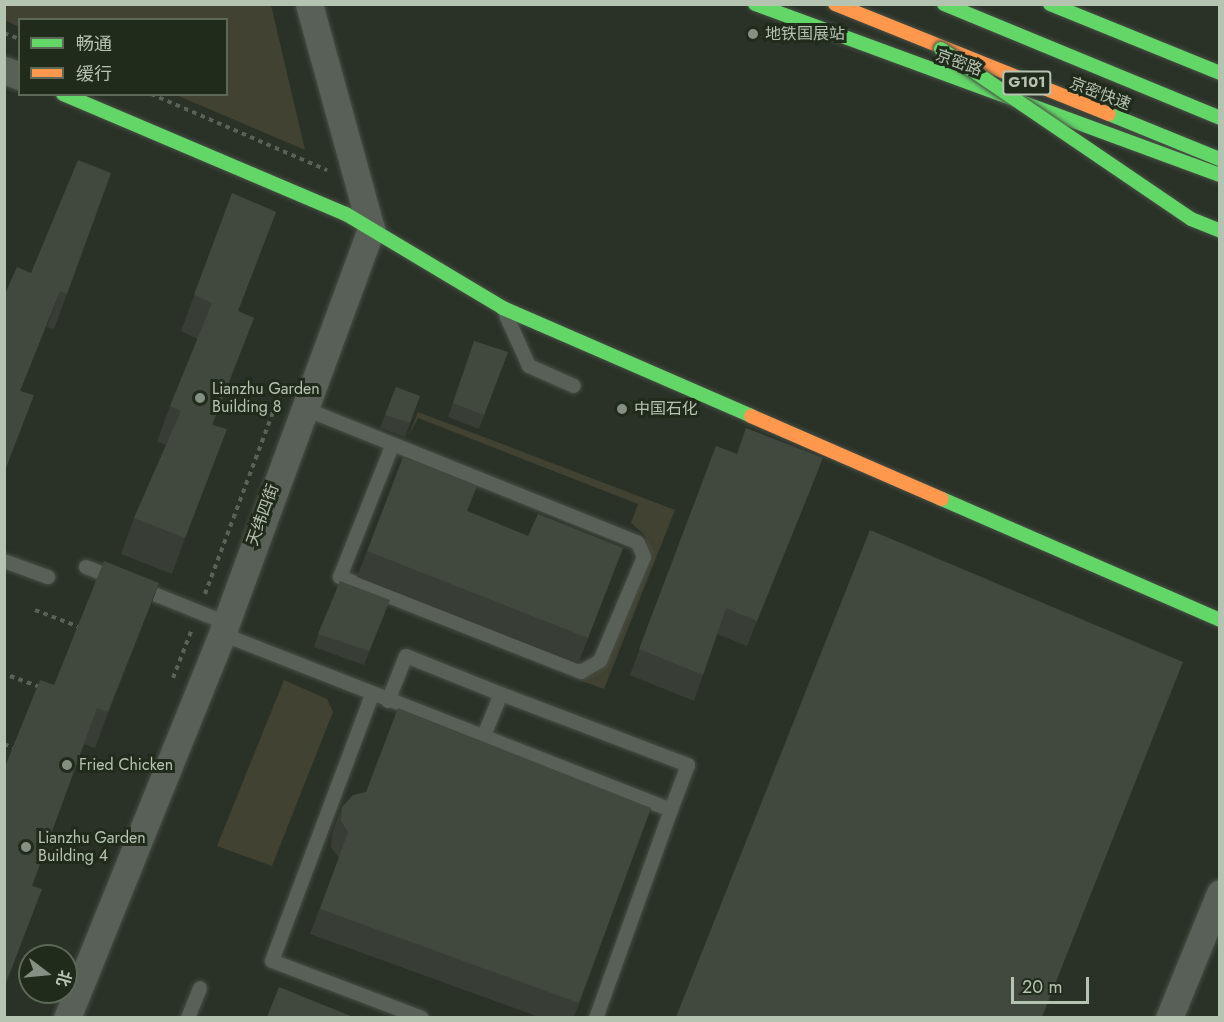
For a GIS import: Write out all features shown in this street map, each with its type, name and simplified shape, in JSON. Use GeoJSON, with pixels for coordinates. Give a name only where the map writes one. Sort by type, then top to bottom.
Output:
{"type":"FeatureCollection","features":[{"type":"Feature","properties":{"kind":"main road","name":"京密路"},"geometry":{"type":"LineString","coordinates":[[755,4],[1220,175]]}},
{"type":"Feature","properties":{"kind":"main road","name":"京密快速"},"geometry":{"type":"LineString","coordinates":[[835,4],[941,49],[1220,159]]}},
{"type":"Feature","properties":{"kind":"main road","name":"京密快速"},"geometry":{"type":"LineString","coordinates":[[944,4],[1220,118]]}},
{"type":"Feature","properties":{"kind":"main road"},"geometry":{"type":"LineString","coordinates":[[1050,4],[1220,73]]}},
{"type":"Feature","properties":{"kind":"main road"},"geometry":{"type":"LineString","coordinates":[[941,49],[1191,219],[1220,231]]}},
{"type":"Feature","properties":{"kind":"main road"},"geometry":{"type":"LineString","coordinates":[[68,96],[371,229],[503,308],[1220,620]]}},
{"type":"Feature","properties":{"kind":"street"},"geometry":{"type":"LineString","coordinates":[[309,4],[356,183],[371,229]]}},
{"type":"Feature","properties":{"kind":"street","name":"天纬四街"},"geometry":{"type":"LineString","coordinates":[[67,1017],[223,628],[371,229]]}},
{"type":"Feature","properties":{"kind":"street"},"geometry":{"type":"LineString","coordinates":[[1169,1017],[1220,893]]}},
{"type":"Feature","properties":{"kind":"lane"},"geometry":{"type":"LineString","coordinates":[[503,308],[529,366],[574,386]]}},
{"type":"Feature","properties":{"kind":"lane"},"geometry":{"type":"LineString","coordinates":[[303,408],[392,446],[638,543],[644,557],[600,661],[581,672],[340,577],[392,446]]}},
{"type":"Feature","properties":{"kind":"lane"},"geometry":{"type":"LineString","coordinates":[[4,561],[48,577]]}},
{"type":"Feature","properties":{"kind":"lane"},"geometry":{"type":"LineString","coordinates":[[86,567],[199,611],[223,628],[372,695],[671,810]]}},
{"type":"Feature","properties":{"kind":"lane"},"geometry":{"type":"LineString","coordinates":[[388,701],[406,656],[688,765],[596,1017]]}},
{"type":"Feature","properties":{"kind":"lane"},"geometry":{"type":"LineString","coordinates":[[483,738],[501,693]]}},
{"type":"Feature","properties":{"kind":"lane"},"geometry":{"type":"LineString","coordinates":[[372,695],[272,961],[422,1017]]}},
{"type":"Feature","properties":{"kind":"lane"},"geometry":{"type":"LineString","coordinates":[[190,1016],[200,988]]}},
{"type":"Feature","properties":{"kind":"path"},"geometry":{"type":"LineString","coordinates":[[156,96],[356,183]]}},
{"type":"Feature","properties":{"kind":"path"},"geometry":{"type":"LineString","coordinates":[[169,689],[281,390]]}},
{"type":"Feature","properties":{"kind":"path"},"geometry":{"type":"LineString","coordinates":[[35,610],[79,627]]}},
{"type":"Feature","properties":{"kind":"path"},"geometry":{"type":"LineString","coordinates":[[10,676],[52,692]]}},
{"type":"Feature","properties":{"kind":"path"},"geometry":{"type":"LineString","coordinates":[[4,744],[14,748]]}},
{"type":"Feature","properties":{"kind":"green space"},"geometry":{"type":"Polygon","coordinates":[[[5,4],[271,5],[305,150],[178,96],[228,96],[228,18],[18,18],[18,26],[5,20],[5,4]]]}},
{"type":"Feature","properties":{"kind":"green space"},"geometry":{"type":"Polygon","coordinates":[[[418,412],[675,510],[604,689],[579,680],[605,666],[650,555],[645,535],[631,523],[638,504],[418,418],[408,437],[418,412]]]}},
{"type":"Feature","properties":{"kind":"green space"},"geometry":{"type":"Polygon","coordinates":[[[284,680],[327,699],[333,712],[272,866],[217,846],[284,680]]]}},
{"type":"Feature","properties":{"kind":"building"},"geometry":{"type":"Polygon","coordinates":[[[78,160],[111,173],[67,294],[60,291],[20,391],[34,395],[4,473],[4,296],[17,267],[31,273],[78,160]]]}},
{"type":"Feature","properties":{"kind":"building","name":"Lianzhu Garden Building 8"},"geometry":{"type":"Polygon","coordinates":[[[232,193],[276,212],[238,311],[254,318],[212,425],[227,429],[185,538],[134,518],[181,411],[170,406],[212,303],[194,295],[232,193]]]}},
{"type":"Feature","properties":{"kind":"building"},"geometry":{"type":"Polygon","coordinates":[[[474,341],[508,352],[484,415],[453,403],[474,341]]]}},
{"type":"Feature","properties":{"kind":"building"},"geometry":{"type":"Polygon","coordinates":[[[396,387],[420,396],[410,423],[385,415],[396,387]]]}},
{"type":"Feature","properties":{"kind":"building"},"geometry":{"type":"Polygon","coordinates":[[[746,428],[823,458],[757,621],[726,608],[703,675],[639,649],[716,446],[737,454],[746,428]]]}},
{"type":"Feature","properties":{"kind":"building"},"geometry":{"type":"Polygon","coordinates":[[[403,457],[477,486],[467,511],[528,536],[538,514],[623,548],[588,638],[367,551],[403,457]]]}},
{"type":"Feature","properties":{"kind":"building"},"geometry":{"type":"Polygon","coordinates":[[[870,530],[1183,662],[1042,1017],[676,1017],[870,530]]]}},
{"type":"Feature","properties":{"kind":"building","name":"Lianzhu Garden Building 4"},"geometry":{"type":"Polygon","coordinates":[[[104,561],[159,583],[108,712],[97,708],[32,886],[42,889],[21,944],[18,944],[18,952],[4,988],[4,769],[40,680],[54,685],[104,561]]]}},
{"type":"Feature","properties":{"kind":"building"},"geometry":{"type":"Polygon","coordinates":[[[340,581],[390,600],[369,651],[318,634],[340,581]]]}},
{"type":"Feature","properties":{"kind":"building"},"geometry":{"type":"Polygon","coordinates":[[[398,708],[651,808],[579,1003],[320,909],[348,832],[341,821],[342,807],[353,795],[366,792],[398,708]]]}},
{"type":"Feature","properties":{"kind":"building"},"geometry":{"type":"Polygon","coordinates":[[[279,987],[353,1017],[267,1017],[279,987]]]}},
{"type":"Feature","properties":{"kind":"traffic: fast"},"geometry":{"type":"LineString","coordinates":[[755,4],[1220,175]]}},
{"type":"Feature","properties":{"kind":"traffic: fast"},"geometry":{"type":"LineString","coordinates":[[944,4],[1220,118]]}},
{"type":"Feature","properties":{"kind":"traffic: fast"},"geometry":{"type":"LineString","coordinates":[[1050,4],[1220,73]]}},
{"type":"Feature","properties":{"kind":"traffic: fast"},"geometry":{"type":"LineString","coordinates":[[941,49],[1191,219],[1220,231]]}},
{"type":"Feature","properties":{"kind":"traffic: fast"},"geometry":{"type":"LineString","coordinates":[[68,96],[346,214],[503,308],[751,416]]}},
{"type":"Feature","properties":{"kind":"traffic: fast"},"geometry":{"type":"LineString","coordinates":[[1109,114],[1220,159]]}},
{"type":"Feature","properties":{"kind":"traffic: fast"},"geometry":{"type":"LineString","coordinates":[[942,499],[1220,620]]}},
{"type":"Feature","properties":{"kind":"traffic: slow"},"geometry":{"type":"LineString","coordinates":[[835,4],[1109,114]]}},
{"type":"Feature","properties":{"kind":"traffic: slow"},"geometry":{"type":"LineString","coordinates":[[751,416],[942,499]]}},
{"type":"Feature","properties":{"kind":"place","name":"地铁国展站"},"geometry":{"type":"Point","coordinates":[753,34]}},
{"type":"Feature","properties":{"kind":"place","name":"Lianzhu Garden Building 8"},"geometry":{"type":"Point","coordinates":[200,398]}},
{"type":"Feature","properties":{"kind":"place","name":"中国石化"},"geometry":{"type":"Point","coordinates":[622,409]}},
{"type":"Feature","properties":{"kind":"place","name":"Fried Chicken"},"geometry":{"type":"Point","coordinates":[67,765]}},
{"type":"Feature","properties":{"kind":"place","name":"Lianzhu Garden Building 4"},"geometry":{"type":"Point","coordinates":[26,847]}}]}
